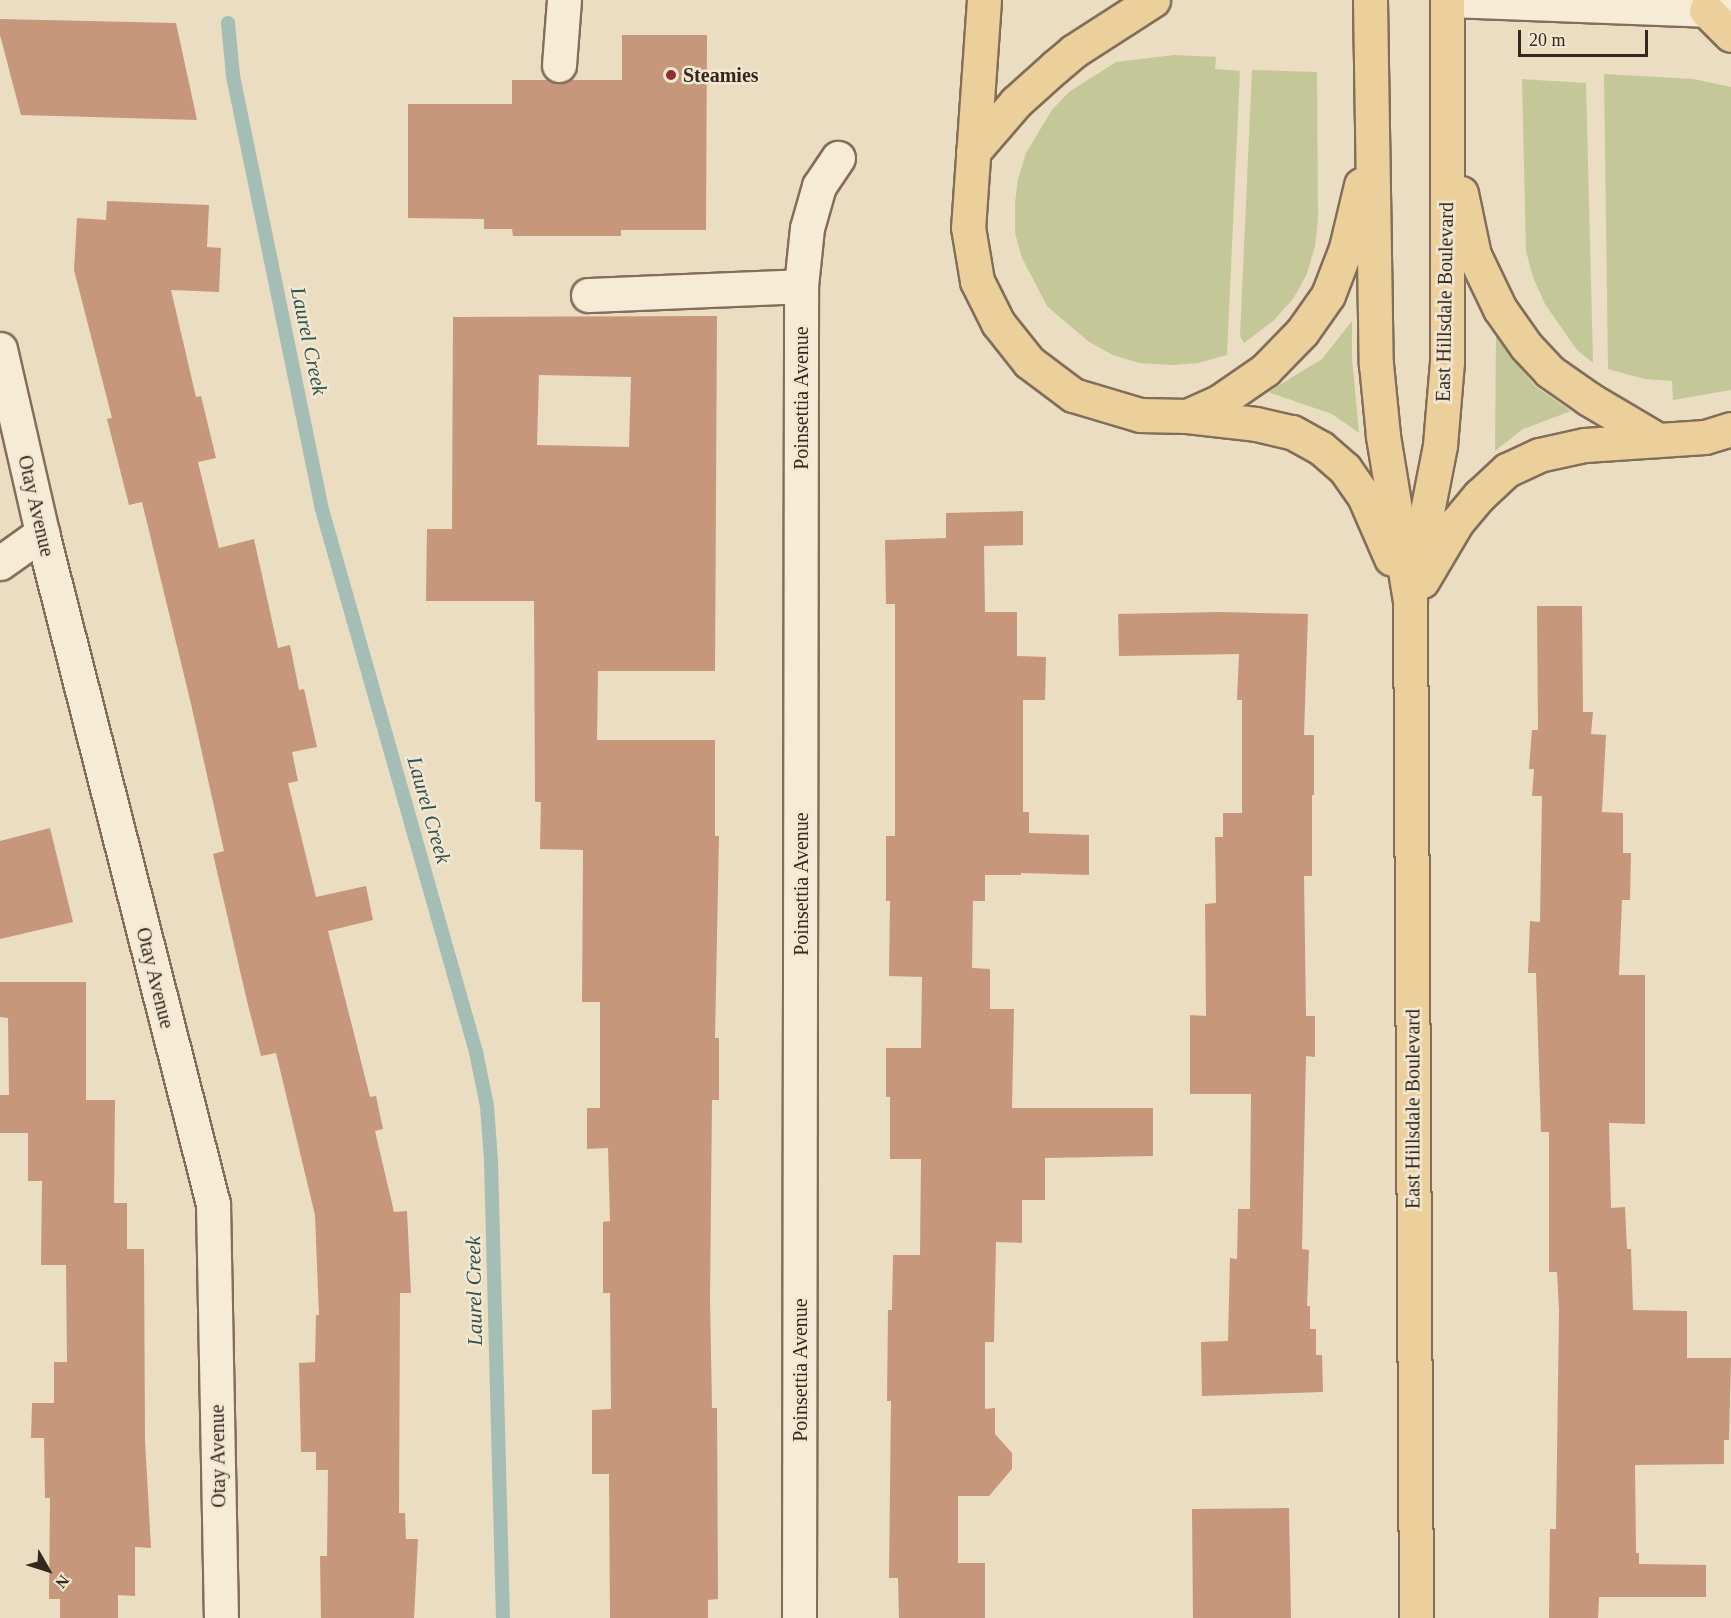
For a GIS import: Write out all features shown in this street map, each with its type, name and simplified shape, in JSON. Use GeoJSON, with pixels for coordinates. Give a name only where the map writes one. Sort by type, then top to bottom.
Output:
{"type":"FeatureCollection","features":[{"type":"Feature","properties":{"kind":"main road"},"geometry":{"type":"LineString","coordinates":[[984,0],[968,227],[977,281],[998,323],[1029,362],[1073,395],[1140,415],[1187,416],[1256,424],[1292,432],[1320,448],[1345,469],[1364,496],[1410,600]]}},
{"type":"Feature","properties":{"kind":"main road"},"geometry":{"type":"LineString","coordinates":[[973,152],[1016,102],[1055,67],[1074,51],[1153,0]]}},
{"type":"Feature","properties":{"kind":"main road","name":"East Hillsdale Boulevard"},"geometry":{"type":"LineString","coordinates":[[1370,0],[1376,364],[1383,436],[1410,600],[1416,1618]]}},
{"type":"Feature","properties":{"kind":"main road","name":"East Hillsdale Boulevard"},"geometry":{"type":"LineString","coordinates":[[1410,600],[1440,446],[1447,362],[1448,0]]}},
{"type":"Feature","properties":{"kind":"main road"},"geometry":{"type":"LineString","coordinates":[[1719,10],[1731,35]]}},
{"type":"Feature","properties":{"kind":"main road"},"geometry":{"type":"LineString","coordinates":[[1447,124],[1474,255],[1500,309],[1526,346],[1549,371],[1589,399],[1658,440]]}},
{"type":"Feature","properties":{"kind":"main road"},"geometry":{"type":"LineString","coordinates":[[1187,416],[1220,401],[1265,370],[1302,332],[1328,295],[1346,248],[1372,134]]}},
{"type":"Feature","properties":{"kind":"main road"},"geometry":{"type":"LineString","coordinates":[[1410,600],[1457,522],[1480,495],[1507,470],[1539,455],[1585,445],[1705,437],[1731,429]]}},
{"type":"Feature","properties":{"kind":"street"},"geometry":{"type":"LineString","coordinates":[[559,65],[564,0]]}},
{"type":"Feature","properties":{"kind":"street"},"geometry":{"type":"LineString","coordinates":[[1448,0],[1719,10]]}},
{"type":"Feature","properties":{"kind":"street","name":"Poinsettia Avenue"},"geometry":{"type":"LineString","coordinates":[[799,1618],[801,286],[807,228],[819,186],[838,158]]}},
{"type":"Feature","properties":{"kind":"street"},"geometry":{"type":"LineString","coordinates":[[588,295],[801,286]]}},
{"type":"Feature","properties":{"kind":"street","name":"Otay Avenue"},"geometry":{"type":"LineString","coordinates":[[0,349],[42,533],[213,1204],[221,1618]]}},
{"type":"Feature","properties":{"kind":"street"},"geometry":{"type":"LineString","coordinates":[[0,562],[42,533]]}},
{"type":"Feature","properties":{"kind":"green space"},"geometry":{"type":"Polygon","coordinates":[[[1174,55],[1216,57],[1215,69],[1240,71],[1227,355],[1198,363],[1173,365],[1139,363],[1113,355],[1089,342],[1047,306],[1022,258],[1015,233],[1015,203],[1018,179],[1026,153],[1052,110],[1069,92],[1116,62],[1174,55]]]}},
{"type":"Feature","properties":{"kind":"green space"},"geometry":{"type":"Polygon","coordinates":[[[1252,70],[1317,72],[1318,219],[1315,247],[1306,276],[1293,299],[1273,321],[1244,343],[1240,336],[1252,70]]]}},
{"type":"Feature","properties":{"kind":"green space"},"geometry":{"type":"Polygon","coordinates":[[[1604,74],[1693,79],[1731,87],[1731,390],[1673,400],[1672,381],[1645,379],[1608,369],[1604,74]]]}},
{"type":"Feature","properties":{"kind":"green space"},"geometry":{"type":"Polygon","coordinates":[[[1522,79],[1586,83],[1593,363],[1577,350],[1545,304],[1533,277],[1526,251],[1522,79]]]}},
{"type":"Feature","properties":{"kind":"green space"},"geometry":{"type":"Polygon","coordinates":[[[1352,321],[1352,358],[1359,433],[1332,414],[1268,392],[1322,359],[1352,321]]]}},
{"type":"Feature","properties":{"kind":"green space"},"geometry":{"type":"Polygon","coordinates":[[[1496,336],[1535,386],[1571,411],[1523,429],[1495,451],[1496,336]]]}},
{"type":"Feature","properties":{"kind":"building"},"geometry":{"type":"Polygon","coordinates":[[[0,19],[176,23],[197,120],[21,115],[0,35],[0,19]]]}},
{"type":"Feature","properties":{"kind":"building"},"geometry":{"type":"Polygon","coordinates":[[[622,35],[707,35],[706,230],[621,230],[621,236],[513,236],[512,229],[484,229],[484,219],[408,218],[408,104],[512,104],[512,80],[548,80],[558,84],[569,80],[622,80],[622,35]]]}},
{"type":"Feature","properties":{"kind":"building"},"geometry":{"type":"Polygon","coordinates":[[[107,201],[209,205],[207,247],[221,248],[219,292],[171,290],[196,397],[201,396],[216,458],[198,462],[219,548],[254,539],[278,648],[290,645],[299,690],[304,689],[317,747],[292,752],[298,781],[288,783],[316,897],[366,886],[373,920],[328,931],[370,1097],[376,1096],[383,1129],[375,1131],[394,1212],[407,1211],[411,1293],[400,1293],[399,1513],[405,1513],[406,1539],[418,1539],[414,1618],[321,1618],[320,1556],[327,1556],[328,1470],[316,1470],[316,1452],[301,1452],[299,1363],[315,1362],[316,1315],[319,1315],[315,1215],[276,1053],[261,1056],[213,854],[224,851],[191,704],[142,502],[129,505],[107,419],[112,418],[74,270],[77,218],[106,220],[107,201]]]}},
{"type":"Feature","properties":{"kind":"building"},"geometry":{"type":"Polygon","coordinates":[[[717,316],[715,671],[598,671],[597,740],[715,740],[715,836],[719,836],[715,1038],[719,1038],[719,1100],[712,1100],[710,1299],[712,1408],[717,1408],[718,1599],[708,1600],[708,1618],[610,1618],[609,1474],[592,1474],[592,1410],[611,1409],[610,1293],[603,1293],[603,1222],[610,1221],[608,1148],[587,1149],[587,1108],[600,1108],[600,1002],[582,1002],[583,850],[540,849],[541,802],[535,802],[534,601],[426,601],[427,529],[452,529],[453,317],[717,316]],[[539,375],[537,445],[629,447],[631,377],[539,375]]]}},
{"type":"Feature","properties":{"kind":"building"},"geometry":{"type":"Polygon","coordinates":[[[1023,511],[1023,545],[984,546],[985,612],[1017,612],[1017,656],[1046,657],[1045,700],[1023,700],[1023,812],[1029,812],[1029,833],[1089,835],[1089,875],[1021,873],[1021,875],[985,875],[985,901],[973,901],[972,968],[990,969],[990,1009],[1014,1009],[1012,1108],[1153,1108],[1153,1156],[1045,1158],[1045,1200],[1022,1200],[1022,1243],[996,1242],[994,1342],[985,1342],[985,1409],[995,1408],[995,1434],[1012,1453],[1012,1469],[989,1496],[958,1496],[958,1563],[985,1563],[985,1618],[899,1618],[898,1578],[889,1578],[891,1401],[887,1401],[888,1310],[892,1310],[893,1255],[920,1255],[921,1159],[890,1159],[890,1097],[886,1097],[886,1048],[921,1048],[922,977],[889,976],[890,901],[886,901],[886,836],[895,836],[895,604],[886,604],[885,540],[946,538],[946,513],[1023,511]]]}},
{"type":"Feature","properties":{"kind":"building"},"geometry":{"type":"Polygon","coordinates":[[[1537,606],[1582,606],[1583,712],[1593,712],[1591,734],[1606,735],[1602,812],[1623,813],[1623,853],[1631,853],[1630,900],[1622,900],[1619,975],[1645,975],[1645,1124],[1609,1123],[1611,1208],[1625,1207],[1627,1249],[1631,1249],[1633,1310],[1687,1311],[1687,1358],[1731,1358],[1729,1440],[1724,1440],[1724,1464],[1635,1465],[1636,1553],[1639,1553],[1639,1564],[1706,1565],[1706,1597],[1599,1597],[1598,1618],[1549,1618],[1550,1529],[1556,1529],[1559,1310],[1557,1272],[1549,1272],[1549,1132],[1541,1132],[1536,973],[1528,973],[1530,921],[1540,922],[1542,796],[1532,796],[1534,769],[1529,769],[1532,730],[1538,730],[1537,606]]]}},
{"type":"Feature","properties":{"kind":"building"},"geometry":{"type":"Polygon","coordinates":[[[1219,612],[1308,614],[1304,735],[1314,735],[1314,795],[1312,795],[1312,876],[1304,876],[1306,1016],[1315,1016],[1315,1057],[1306,1056],[1302,1249],[1309,1250],[1307,1306],[1310,1306],[1310,1329],[1316,1329],[1316,1355],[1322,1355],[1323,1392],[1202,1396],[1201,1342],[1228,1341],[1230,1258],[1237,1259],[1238,1209],[1250,1209],[1251,1094],[1190,1094],[1190,1015],[1206,1016],[1205,904],[1216,903],[1215,837],[1223,837],[1223,813],[1242,813],[1242,700],[1237,700],[1239,654],[1119,656],[1118,614],[1219,612]]]}},
{"type":"Feature","properties":{"kind":"building"},"geometry":{"type":"Polygon","coordinates":[[[50,828],[73,922],[0,939],[0,841],[50,828]]]}},
{"type":"Feature","properties":{"kind":"building"},"geometry":{"type":"Polygon","coordinates":[[[0,982],[86,982],[86,1100],[115,1100],[114,1203],[127,1203],[127,1249],[144,1249],[145,1440],[151,1548],[135,1547],[135,1596],[118,1595],[118,1618],[60,1618],[60,1599],[49,1599],[50,1498],[45,1498],[44,1438],[31,1438],[32,1403],[54,1403],[54,1362],[67,1362],[66,1265],[41,1265],[42,1181],[28,1181],[28,1133],[0,1133],[0,1095],[9,1095],[8,1018],[0,1017],[0,982]]]}},
{"type":"Feature","properties":{"kind":"building"},"geometry":{"type":"Polygon","coordinates":[[[1289,1508],[1291,1618],[1193,1618],[1192,1509],[1289,1508]]]}},
{"type":"Feature","properties":{"kind":"waterway","name":"Laurel Creek"},"geometry":{"type":"LineString","coordinates":[[228,23],[233,76],[321,506],[476,1052],[487,1106],[491,1161],[503,1618]]}},
{"type":"Feature","properties":{"kind":"place","name":"Steamies"},"geometry":{"type":"Point","coordinates":[671,75]}}]}
